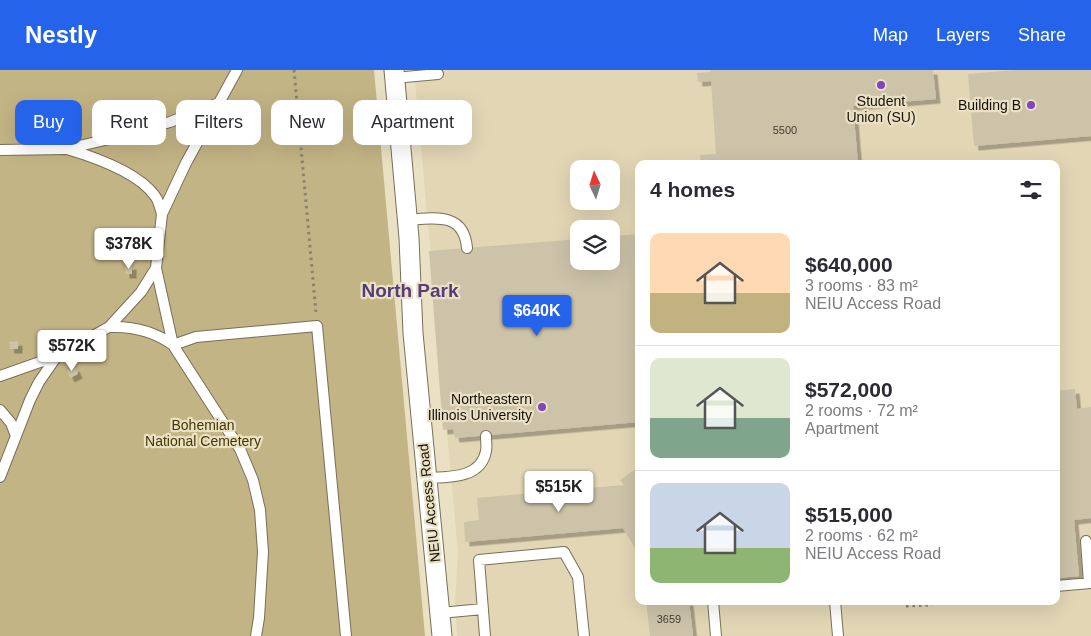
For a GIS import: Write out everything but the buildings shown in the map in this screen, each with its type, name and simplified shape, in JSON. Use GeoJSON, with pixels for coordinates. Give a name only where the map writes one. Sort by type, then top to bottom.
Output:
{"type":"FeatureCollection","features":[{"type":"Feature","properties":{"kind":"street","name":"NEIU Access Road"},"geometry":{"type":"LineString","coordinates":[[394,74],[408,220],[413,333],[442,636]]}},
{"type":"Feature","properties":{"kind":"lane"},"geometry":{"type":"LineString","coordinates":[[221,100],[237,70]]}},
{"type":"Feature","properties":{"kind":"lane"},"geometry":{"type":"LineString","coordinates":[[394,74],[438,74]]}},
{"type":"Feature","properties":{"kind":"lane"},"geometry":{"type":"LineString","coordinates":[[0,150],[66,149],[176,120]]}},
{"type":"Feature","properties":{"kind":"lane"},"geometry":{"type":"LineString","coordinates":[[196,145],[162,214],[156,268],[174,345],[240,449],[253,480],[260,510],[263,552],[260,618],[256,636]]}},
{"type":"Feature","properties":{"kind":"lane"},"geometry":{"type":"LineString","coordinates":[[66,149],[99,159],[146,186],[156,197],[162,214]]}},
{"type":"Feature","properties":{"kind":"lane"},"geometry":{"type":"LineString","coordinates":[[408,220],[444,219],[456,223],[466,239],[467,248]]}},
{"type":"Feature","properties":{"kind":"lane"},"geometry":{"type":"LineString","coordinates":[[0,376],[57,356],[109,326],[141,292],[156,268]]}},
{"type":"Feature","properties":{"kind":"lane"},"geometry":{"type":"LineString","coordinates":[[109,326],[138,328],[162,336],[174,345]]}},
{"type":"Feature","properties":{"kind":"lane"},"geometry":{"type":"LineString","coordinates":[[174,345],[196,337],[317,326],[346,636]]}},
{"type":"Feature","properties":{"kind":"lane"},"geometry":{"type":"LineString","coordinates":[[0,477],[30,400],[39,382],[57,356]]}},
{"type":"Feature","properties":{"kind":"lane"},"geometry":{"type":"LineString","coordinates":[[0,410],[11,423],[16,436]]}},
{"type":"Feature","properties":{"kind":"lane"},"geometry":{"type":"LineString","coordinates":[[427,478],[453,477],[474,470],[486,452],[486,436]]}},
{"type":"Feature","properties":{"kind":"lane"},"geometry":{"type":"LineString","coordinates":[[1060,586],[1090,583],[1086,541]]}},
{"type":"Feature","properties":{"kind":"lane"},"geometry":{"type":"LineString","coordinates":[[485,636],[479,560],[564,552],[578,577],[584,636]]}},
{"type":"Feature","properties":{"kind":"lane"},"geometry":{"type":"LineString","coordinates":[[713,605],[716,636]]}},
{"type":"Feature","properties":{"kind":"lane"},"geometry":{"type":"LineString","coordinates":[[835,605],[838,636]]}},
{"type":"Feature","properties":{"kind":"lane"},"geometry":{"type":"LineString","coordinates":[[440,613],[483,609]]}},
{"type":"Feature","properties":{"kind":"path"},"geometry":{"type":"LineString","coordinates":[[294,70],[317,326]]}},
{"type":"Feature","properties":{"kind":"path"},"geometry":{"type":"LineString","coordinates":[[906,606],[930,605]]}},
{"type":"Feature","properties":{"kind":"shaded area","name":"Northeastern Illinois University"},"geometry":{"type":"Polygon","coordinates":[[[414,70],[1091,70],[1091,636],[457,636],[455,603],[458,553],[421,145],[472,145],[472,100],[417,100],[414,70]]]}},
{"type":"Feature","properties":{"kind":"green space","name":"Bohemian National Cemetery"},"geometry":{"type":"Polygon","coordinates":[[[0,70],[374,70],[377,100],[353,100],[353,145],[381,145],[425,636],[0,636],[0,70]]]}},
{"type":"Feature","properties":{"kind":"place","name":"Student Union (SU)"},"geometry":{"type":"Point","coordinates":[881,85]}},
{"type":"Feature","properties":{"kind":"place","name":"Building B"},"geometry":{"type":"Point","coordinates":[1031,105]}},
{"type":"Feature","properties":{"kind":"place","name":"Northeastern Illinois University"},"geometry":{"type":"Point","coordinates":[542,407]}},
{"type":"Feature","properties":{"kind":"district","name":"North Park"},"geometry":{"type":"Point","coordinates":[410,290]}}]}
